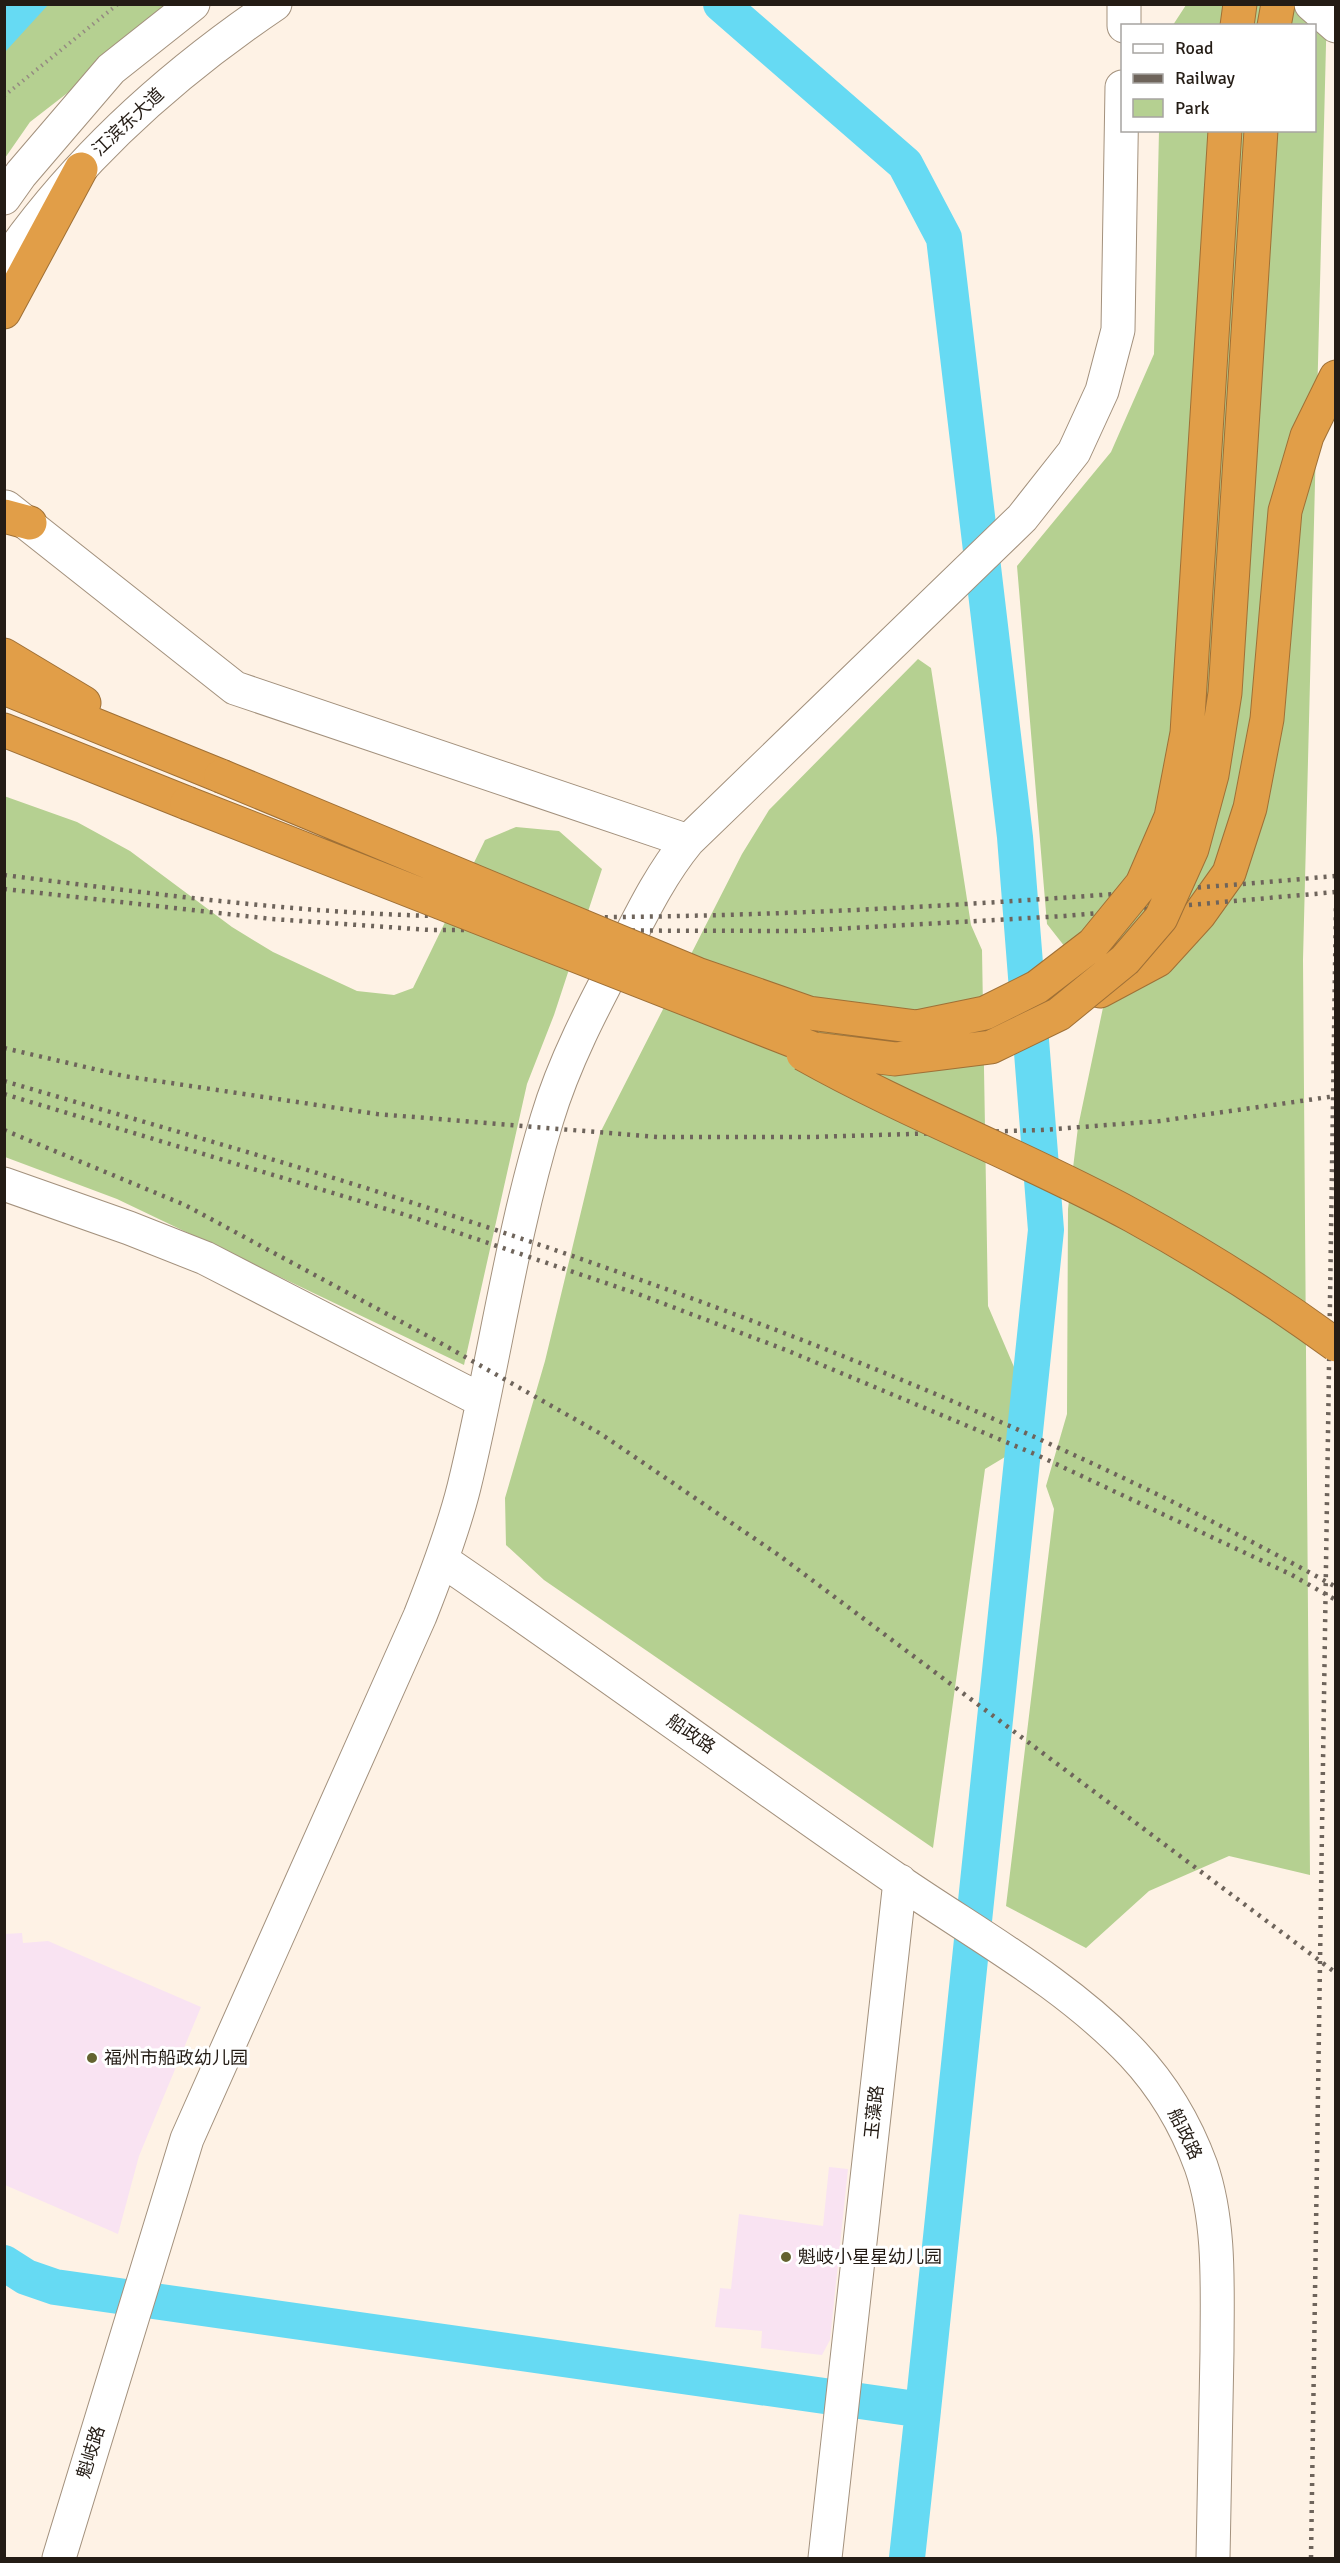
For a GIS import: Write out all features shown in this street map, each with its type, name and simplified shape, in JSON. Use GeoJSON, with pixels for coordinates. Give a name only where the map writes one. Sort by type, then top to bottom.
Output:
{"type":"FeatureCollection","features":[{"type":"Feature","properties":{"kind":"highway"},"geometry":{"type":"LineString","coordinates":[[1221,4],[1224,24]]}},
{"type":"Feature","properties":{"kind":"highway"},"geometry":{"type":"LineString","coordinates":[[1237,24],[1240,4]]}},
{"type":"Feature","properties":{"kind":"highway"},"geometry":{"type":"LineString","coordinates":[[1274,24],[1278,4]]}},
{"type":"Feature","properties":{"kind":"highway"},"geometry":{"type":"LineString","coordinates":[[4,688],[697,974],[809,1013],[917,1027],[985,1014],[1037,987],[1093,944],[1142,884],[1171,817],[1186,732],[1224,132]]}},
{"type":"Feature","properties":{"kind":"highway"},"geometry":{"type":"LineString","coordinates":[[1059,1014],[1125,960],[1161,918],[1192,849],[1212,775],[1225,693],[1261,132]]}},
{"type":"Feature","properties":{"kind":"highway"},"geometry":{"type":"LineString","coordinates":[[4,312],[81,169]]}},
{"type":"Feature","properties":{"kind":"highway"},"geometry":{"type":"LineString","coordinates":[[4,730],[814,1049],[895,1059],[991,1047],[1059,1014],[1158,960],[1199,915],[1229,873],[1250,808],[1267,719],[1285,512],[1307,436],[1335,377]]}},
{"type":"Feature","properties":{"kind":"highway"},"geometry":{"type":"LineString","coordinates":[[4,655],[165,753]]}},
{"type":"Feature","properties":{"kind":"highway"},"geometry":{"type":"LineString","coordinates":[[754,1026],[851,1081],[1133,1216],[1295,1315],[1335,1346]]}},
{"type":"Feature","properties":{"kind":"street"},"geometry":{"type":"LineString","coordinates":[[4,198],[21,174],[111,69],[193,4]]}},
{"type":"Feature","properties":{"kind":"street","name":"江滨东大道"},"geometry":{"type":"LineString","coordinates":[[4,264],[41,214],[112,134],[144,104],[232,33],[275,4]]}},
{"type":"Feature","properties":{"kind":"street"},"geometry":{"type":"LineString","coordinates":[[1124,4],[1124,24]]}},
{"type":"Feature","properties":{"kind":"street"},"geometry":{"type":"LineString","coordinates":[[1311,4],[1335,26]]}},
{"type":"Feature","properties":{"kind":"street","name":"魁岐路"},"geometry":{"type":"LineString","coordinates":[[59,2559],[151,2252],[198,2109],[420,1616],[442,1560],[464,1486],[525,1195],[558,1086],[587,1018],[671,861],[688,841],[949,586],[1022,518],[1074,452],[1102,391],[1118,330],[1121,132]]}},
{"type":"Feature","properties":{"kind":"street"},"geometry":{"type":"LineString","coordinates":[[13,515],[235,688],[688,841]]}},
{"type":"Feature","properties":{"kind":"street"},"geometry":{"type":"LineString","coordinates":[[4,1184],[118,1224],[205,1258],[483,1401]]}},
{"type":"Feature","properties":{"kind":"street","name":"船政路"},"geometry":{"type":"LineString","coordinates":[[442,1560],[900,1881],[1004,1950],[1082,2009],[1131,2052],[1153,2078],[1184,2128],[1202,2170],[1214,2240],[1216,2392],[1213,2559]]}},
{"type":"Feature","properties":{"kind":"street","name":"玉藻路"},"geometry":{"type":"LineString","coordinates":[[825,2559],[900,1881]]}},
{"type":"Feature","properties":{"kind":"path"},"geometry":{"type":"LineString","coordinates":[[4,96],[118,4]]}},
{"type":"Feature","properties":{"kind":"shaded area","name":"福州市船政幼儿园"},"geometry":{"type":"Polygon","coordinates":[[[22,1933],[23,1943],[48,1941],[201,2007],[139,2156],[118,2234],[5,2185],[5,1934],[22,1933]]]}},
{"type":"Feature","properties":{"kind":"shaded area","name":"魁岐小星星幼儿园"},"geometry":{"type":"Polygon","coordinates":[[[829,2167],[848,2169],[830,2340],[822,2355],[761,2348],[762,2331],[715,2327],[720,2288],[731,2289],[739,2214],[823,2226],[829,2167]]]}},
{"type":"Feature","properties":{"kind":"green space"},"geometry":{"type":"Polygon","coordinates":[[[4,5],[181,5],[30,122],[5,158],[4,5]]]}},
{"type":"Feature","properties":{"kind":"green space"},"geometry":{"type":"Polygon","coordinates":[[[1186,5],[1327,5],[1303,960],[1310,1875],[1229,1856],[1149,1891],[1086,1948],[1006,1906],[1054,1509],[1046,1486],[1067,1414],[1068,1209],[1078,1127],[1105,998],[1047,924],[1017,566],[1111,452],[1154,354],[1159,132],[1316,132],[1316,24],[1174,24],[1186,5]]]}},
{"type":"Feature","properties":{"kind":"green space"},"geometry":{"type":"Polygon","coordinates":[[[918,659],[931,668],[971,925],[982,950],[988,1306],[1017,1374],[1005,1457],[985,1469],[933,1848],[544,1580],[506,1545],[505,1498],[545,1361],[600,1133],[742,854],[769,810],[918,659]]]}},
{"type":"Feature","properties":{"kind":"green space"},"geometry":{"type":"Polygon","coordinates":[[[4,796],[77,822],[130,851],[232,927],[273,952],[357,991],[394,995],[413,988],[485,840],[516,827],[559,831],[602,869],[554,1015],[527,1084],[464,1365],[117,1199],[5,1157],[4,796]]]}},
{"type":"Feature","properties":{"kind":"water"},"geometry":{"type":"Polygon","coordinates":[[[4,5],[48,5],[5,52],[4,5]]]}},
{"type":"Feature","properties":{"kind":"waterway"},"geometry":{"type":"LineString","coordinates":[[721,4],[905,164],[944,238],[1015,837],[1046,1230],[923,2410]]}},
{"type":"Feature","properties":{"kind":"waterway"},"geometry":{"type":"LineString","coordinates":[[4,2263],[26,2277],[55,2287],[923,2410],[907,2558]]}},
{"type":"Feature","properties":{"kind":"railway"},"geometry":{"type":"LineString","coordinates":[[4,875],[112,889],[330,911],[438,916],[550,917],[663,916],[887,908],[1000,902],[1336,876]]}},
{"type":"Feature","properties":{"kind":"railway"},"geometry":{"type":"LineString","coordinates":[[4,889],[272,919],[430,930],[800,931],[1065,916],[1336,892]]}},
{"type":"Feature","properties":{"kind":"railway"},"geometry":{"type":"LineString","coordinates":[[1311,2558],[1336,903]]}},
{"type":"Feature","properties":{"kind":"railway"},"geometry":{"type":"LineString","coordinates":[[4,1048],[124,1076],[377,1114],[657,1137],[812,1137],[1042,1130],[1160,1121],[1336,1096]]}},
{"type":"Feature","properties":{"kind":"railway"},"geometry":{"type":"LineString","coordinates":[[4,1081],[259,1155],[410,1202],[648,1282],[765,1326],[998,1421],[1112,1473],[1225,1528],[1336,1587]]}},
{"type":"Feature","properties":{"kind":"railway"},"geometry":{"type":"LineString","coordinates":[[4,1094],[406,1215],[638,1294],[786,1350],[1037,1455],[1290,1574],[1336,1600]]}},
{"type":"Feature","properties":{"kind":"railway"},"geometry":{"type":"LineString","coordinates":[[4,1130],[185,1205],[437,1341],[601,1434],[780,1556],[1336,1973]]}},
{"type":"Feature","properties":{"kind":"place","name":"福州市船政幼儿园"},"geometry":{"type":"Point","coordinates":[92,2058]}},
{"type":"Feature","properties":{"kind":"place","name":"魁岐小星星幼儿园"},"geometry":{"type":"Point","coordinates":[786,2257]}}]}
